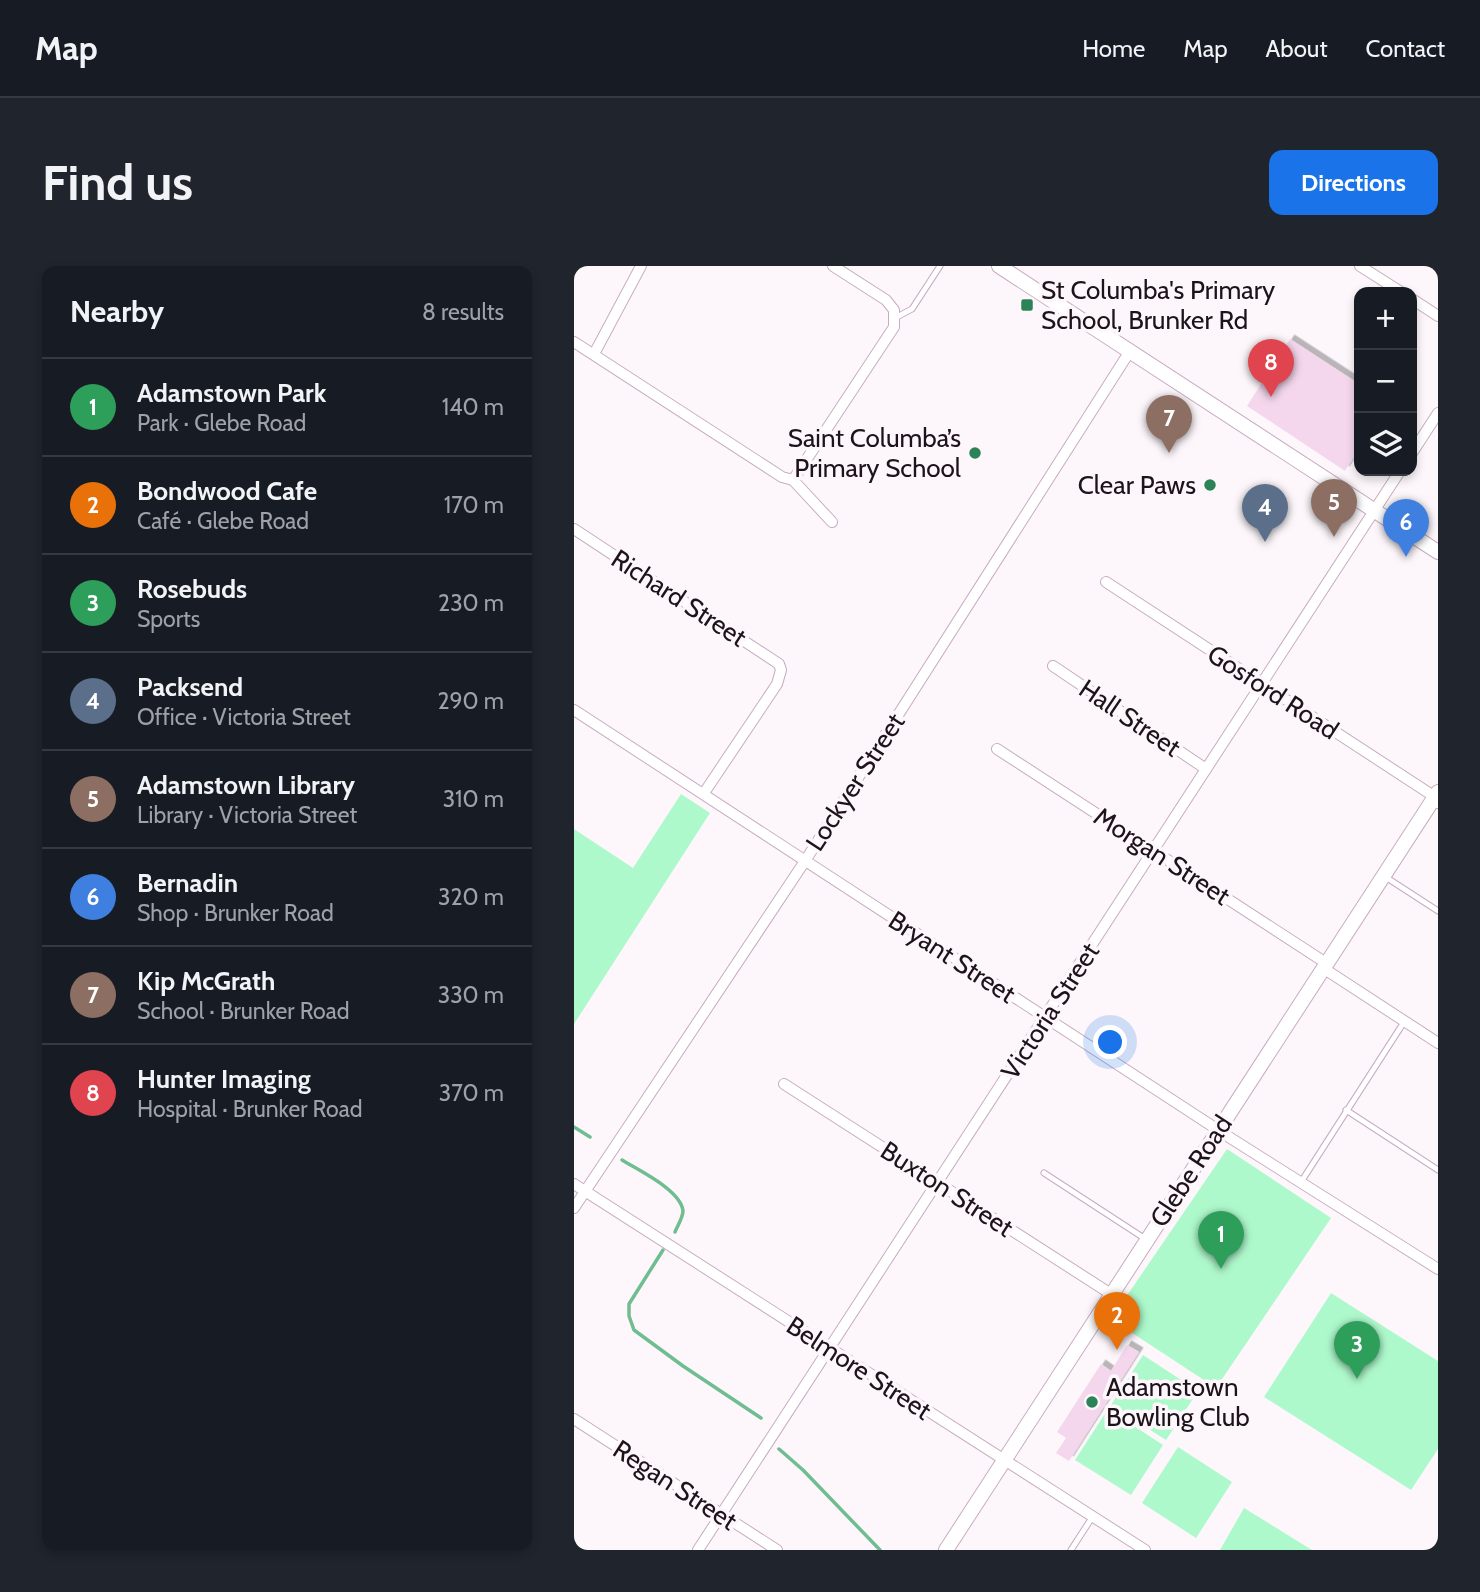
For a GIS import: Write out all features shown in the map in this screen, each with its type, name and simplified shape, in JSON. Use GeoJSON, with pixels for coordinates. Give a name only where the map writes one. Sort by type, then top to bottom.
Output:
{"type":"FeatureCollection","features":[{"type":"Feature","properties":{"kind":"main road"},"geometry":{"type":"LineString","coordinates":[[999,266],[1438,552]]}},
{"type":"Feature","properties":{"kind":"main road","name":"Glebe Road"},"geometry":{"type":"LineString","coordinates":[[946,1550],[1325,965],[1437,798]]}},
{"type":"Feature","properties":{"kind":"street"},"geometry":{"type":"LineString","coordinates":[[594,354],[641,266]]}},
{"type":"Feature","properties":{"kind":"street"},"geometry":{"type":"LineString","coordinates":[[793,480],[889,336],[895,318],[894,310],[886,300],[833,266]]}},
{"type":"Feature","properties":{"kind":"street"},"geometry":{"type":"LineString","coordinates":[[1360,266],[1393,287]]}},
{"type":"Feature","properties":{"kind":"street"},"geometry":{"type":"LineString","coordinates":[[1417,302],[1438,316]]}},
{"type":"Feature","properties":{"kind":"street"},"geometry":{"type":"LineString","coordinates":[[574,342],[782,477],[793,480],[832,522]]}},
{"type":"Feature","properties":{"kind":"street","name":"Lockyer Street"},"geometry":{"type":"LineString","coordinates":[[574,1208],[804,861],[1130,351]]}},
{"type":"Feature","properties":{"kind":"street"},"geometry":{"type":"LineString","coordinates":[[1417,445],[1438,413]]}},
{"type":"Feature","properties":{"kind":"street","name":"Victoria Street"},"geometry":{"type":"LineString","coordinates":[[698,1550],[1397,476]]}},
{"type":"Feature","properties":{"kind":"street","name":"Richard Street"},"geometry":{"type":"LineString","coordinates":[[574,529],[774,659],[781,670],[777,684],[704,793]]}},
{"type":"Feature","properties":{"kind":"street","name":"Gosford Road"},"geometry":{"type":"LineString","coordinates":[[1106,582],[1261,686],[1437,798]]}},
{"type":"Feature","properties":{"kind":"street","name":"Hall Street"},"geometry":{"type":"LineString","coordinates":[[1053,666],[1206,769]]}},
{"type":"Feature","properties":{"kind":"street","name":"Bryant Street"},"geometry":{"type":"LineString","coordinates":[[574,710],[1218,1130],[1438,1269]]}},
{"type":"Feature","properties":{"kind":"street","name":"Morgan Street"},"geometry":{"type":"LineString","coordinates":[[997,749],[1154,851],[1438,1043]]}},
{"type":"Feature","properties":{"kind":"street","name":"Buxton Street"},"geometry":{"type":"LineString","coordinates":[[784,1084],[1111,1294]]}},
{"type":"Feature","properties":{"kind":"street","name":"Belmore Street"},"geometry":{"type":"LineString","coordinates":[[574,1184],[1145,1550]]}},
{"type":"Feature","properties":{"kind":"street","name":"Regan Street"},"geometry":{"type":"LineString","coordinates":[[574,1419],[777,1550]]}},
{"type":"Feature","properties":{"kind":"lane"},"geometry":{"type":"LineString","coordinates":[[895,318],[912,309],[940,266]]}},
{"type":"Feature","properties":{"kind":"lane"},"geometry":{"type":"LineString","coordinates":[[1384,876],[1438,911]]}},
{"type":"Feature","properties":{"kind":"lane"},"geometry":{"type":"LineString","coordinates":[[1301,1182],[1404,1022]]}},
{"type":"Feature","properties":{"kind":"lane"},"geometry":{"type":"LineString","coordinates":[[1346,1110],[1438,1170]]}},
{"type":"Feature","properties":{"kind":"lane"},"geometry":{"type":"LineString","coordinates":[[1044,1173],[1147,1240]]}},
{"type":"Feature","properties":{"kind":"lane"},"geometry":{"type":"LineString","coordinates":[[1071,1550],[1093,1516]]}},
{"type":"Feature","properties":{"kind":"green space"},"geometry":{"type":"Polygon","coordinates":[[[681,794],[710,813],[574,1024],[574,829],[633,868],[681,794]]]}},
{"type":"Feature","properties":{"kind":"green space"},"geometry":{"type":"Polygon","coordinates":[[[1227,1149],[1331,1218],[1216,1388],[1111,1319],[1227,1149]]]}},
{"type":"Feature","properties":{"kind":"green space"},"geometry":{"type":"Polygon","coordinates":[[[1331,1293],[1438,1361],[1438,1449],[1411,1490],[1264,1397],[1331,1293]]]}},
{"type":"Feature","properties":{"kind":"green space"},"geometry":{"type":"Polygon","coordinates":[[[1143,1355],[1198,1391],[1166,1440],[1111,1405],[1143,1355]]]}},
{"type":"Feature","properties":{"kind":"green space"},"geometry":{"type":"Polygon","coordinates":[[[1108,1409],[1163,1445],[1131,1495],[1075,1460],[1108,1409]]]}},
{"type":"Feature","properties":{"kind":"green space"},"geometry":{"type":"Polygon","coordinates":[[[1178,1447],[1232,1482],[1196,1538],[1142,1503],[1178,1447]]]}},
{"type":"Feature","properties":{"kind":"green space"},"geometry":{"type":"Polygon","coordinates":[[[1244,1508],[1312,1550],[1220,1550],[1244,1508]]]}},
{"type":"Feature","properties":{"kind":"building"},"geometry":{"type":"Polygon","coordinates":[[[1290,339],[1354,381],[1354,457],[1345,471],[1247,406],[1290,339]]]}},
{"type":"Feature","properties":{"kind":"building","name":"Adamstown Bowling Club"},"geometry":{"type":"Polygon","coordinates":[[[1127,1345],[1139,1352],[1069,1461],[1056,1453],[1066,1438],[1057,1432],[1101,1364],[1111,1371],[1127,1345]]]}},
{"type":"Feature","properties":{"kind":"waterway"},"geometry":{"type":"LineString","coordinates":[[574,1127],[590,1137]]}},
{"type":"Feature","properties":{"kind":"waterway"},"geometry":{"type":"LineString","coordinates":[[622,1160],[658,1181],[675,1196],[683,1211],[675,1232]]}},
{"type":"Feature","properties":{"kind":"waterway"},"geometry":{"type":"LineString","coordinates":[[663,1250],[629,1304],[629,1316],[634,1330],[761,1418]]}},
{"type":"Feature","properties":{"kind":"waterway"},"geometry":{"type":"LineString","coordinates":[[779,1449],[803,1470],[880,1550]]}},
{"type":"Feature","properties":{"kind":"place","name":"St Columba's Primary School, Brunker Rd"},"geometry":{"type":"Point","coordinates":[1027,305]}},
{"type":"Feature","properties":{"kind":"place","name":"Hunter Imaging"},"geometry":{"type":"Point","coordinates":[1271,397]}},
{"type":"Feature","properties":{"kind":"place","name":"Saint Columba’s Primary School"},"geometry":{"type":"Point","coordinates":[975,453]}},
{"type":"Feature","properties":{"kind":"place","name":"Kip McGrath"},"geometry":{"type":"Point","coordinates":[1169,453]}},
{"type":"Feature","properties":{"kind":"place","name":"Clear Paws"},"geometry":{"type":"Point","coordinates":[1210,485]}},
{"type":"Feature","properties":{"kind":"place","name":"Adamstown Library"},"geometry":{"type":"Point","coordinates":[1334,537]}},
{"type":"Feature","properties":{"kind":"place","name":"Packsend"},"geometry":{"type":"Point","coordinates":[1265,542]}},
{"type":"Feature","properties":{"kind":"place","name":"Bernadin"},"geometry":{"type":"Point","coordinates":[1406,557]}},
{"type":"Feature","properties":{"kind":"place","name":"Adamstown Park"},"geometry":{"type":"Point","coordinates":[1221,1269]}},
{"type":"Feature","properties":{"kind":"place","name":"Bondwood Cafe"},"geometry":{"type":"Point","coordinates":[1117,1350]}},
{"type":"Feature","properties":{"kind":"place","name":"Rosebuds"},"geometry":{"type":"Point","coordinates":[1357,1379]}},
{"type":"Feature","properties":{"kind":"place","name":"Adamstown Bowling Club"},"geometry":{"type":"Point","coordinates":[1092,1402]}}]}
